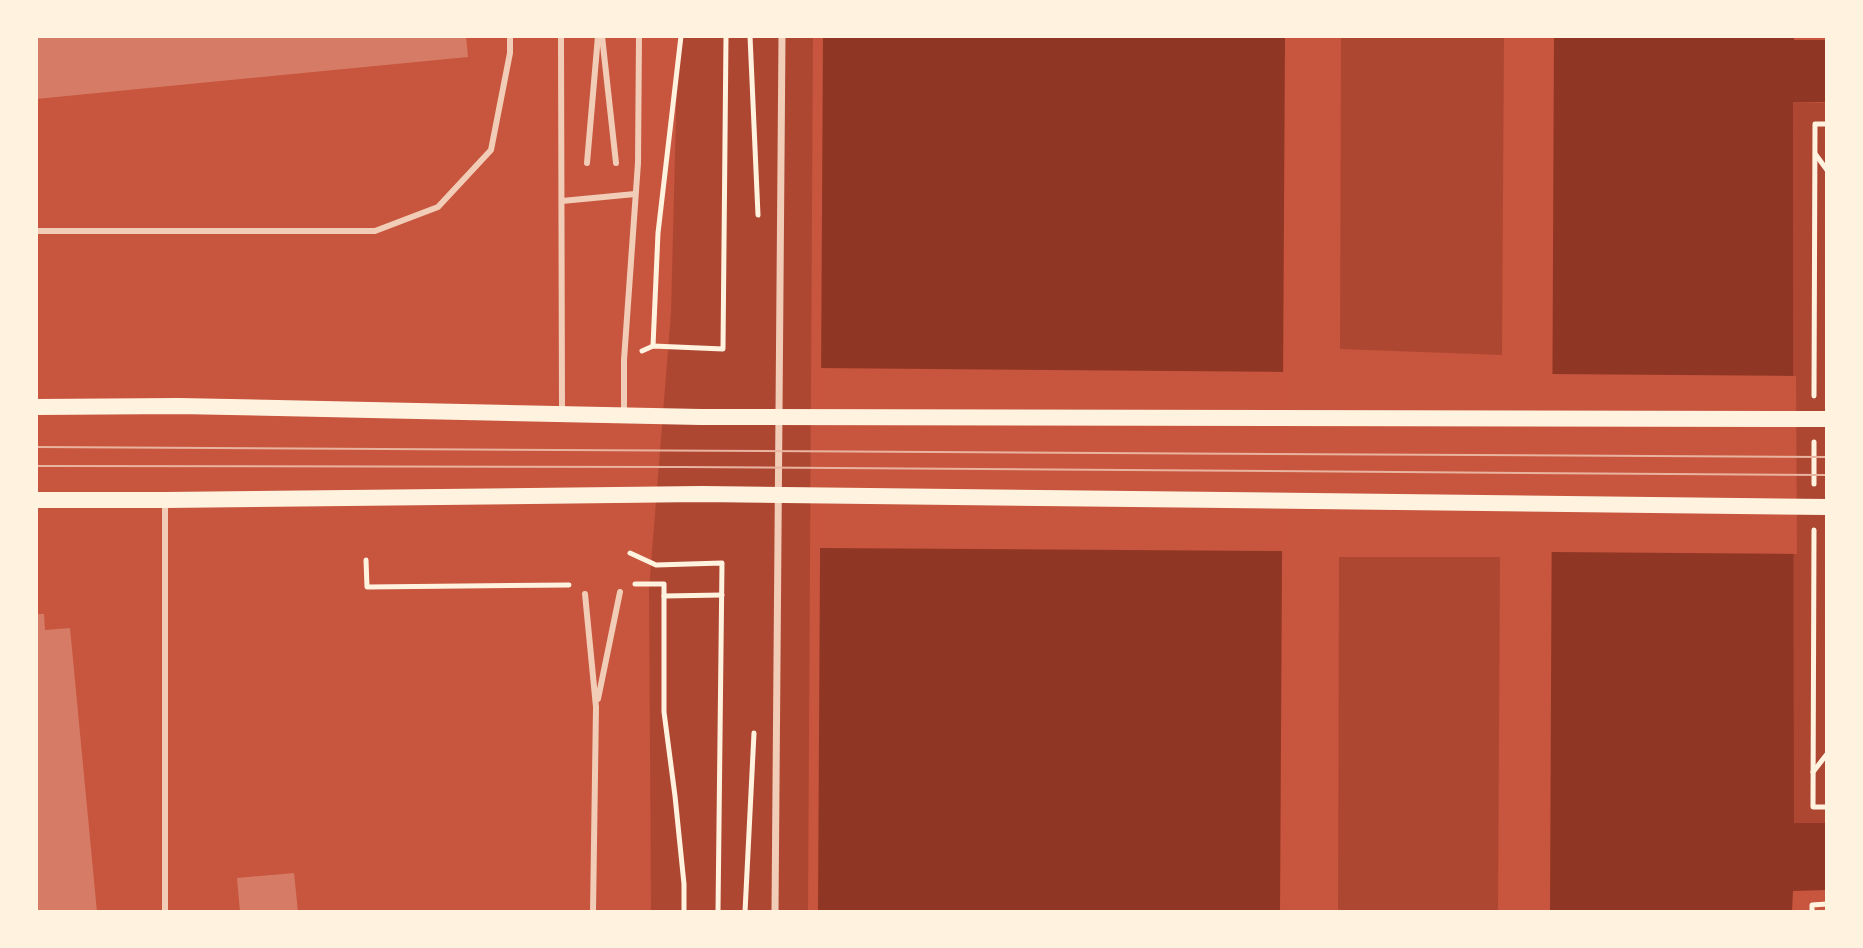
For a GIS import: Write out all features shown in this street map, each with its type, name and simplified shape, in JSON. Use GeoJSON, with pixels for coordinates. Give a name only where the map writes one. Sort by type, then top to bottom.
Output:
{"type":"FeatureCollection","features":[{"type":"Feature","properties":{"kind":"main road"},"geometry":{"type":"LineString","coordinates":[[36,407],[179,406],[733,417],[1821,414]]}},
{"type":"Feature","properties":{"kind":"main road"},"geometry":{"type":"LineString","coordinates":[[36,500],[702,494],[1827,507]]}},
{"type":"Feature","properties":{"kind":"street"},"geometry":{"type":"LineString","coordinates":[[775,912],[782,36]]}},
{"type":"Feature","properties":{"kind":"lane"},"geometry":{"type":"LineString","coordinates":[[36,231],[375,231],[438,207],[491,150],[510,53],[510,36]]}},
{"type":"Feature","properties":{"kind":"lane"},"geometry":{"type":"LineString","coordinates":[[561,36],[562,414]]}},
{"type":"Feature","properties":{"kind":"lane"},"geometry":{"type":"LineString","coordinates":[[587,163],[600,36]]}},
{"type":"Feature","properties":{"kind":"lane"},"geometry":{"type":"LineString","coordinates":[[600,36],[616,163]]}},
{"type":"Feature","properties":{"kind":"lane"},"geometry":{"type":"LineString","coordinates":[[624,416],[624,360],[638,163],[639,36]]}},
{"type":"Feature","properties":{"kind":"lane"},"geometry":{"type":"LineString","coordinates":[[562,201],[635,194]]}},
{"type":"Feature","properties":{"kind":"lane"},"geometry":{"type":"LineString","coordinates":[[165,500],[165,912]]}},
{"type":"Feature","properties":{"kind":"lane"},"geometry":{"type":"LineString","coordinates":[[596,707],[620,592]]}},
{"type":"Feature","properties":{"kind":"lane"},"geometry":{"type":"LineString","coordinates":[[585,594],[596,707],[593,912]]}},
{"type":"Feature","properties":{"kind":"path"},"geometry":{"type":"LineString","coordinates":[[681,36],[658,233],[653,346],[723,349],[726,36]]}},
{"type":"Feature","properties":{"kind":"path"},"geometry":{"type":"LineString","coordinates":[[750,36],[758,223]]}},
{"type":"Feature","properties":{"kind":"path"},"geometry":{"type":"LineString","coordinates":[[1821,414],[1815,124],[1827,124]]}},
{"type":"Feature","properties":{"kind":"path"},"geometry":{"type":"LineString","coordinates":[[1815,154],[1827,170]]}},
{"type":"Feature","properties":{"kind":"path"},"geometry":{"type":"LineString","coordinates":[[1814,439],[1814,487]]}},
{"type":"Feature","properties":{"kind":"path"},"geometry":{"type":"LineString","coordinates":[[1814,519],[1813,807],[1827,807]]}},
{"type":"Feature","properties":{"kind":"path"},"geometry":{"type":"LineString","coordinates":[[630,553],[656,565],[722,563],[718,912]]}},
{"type":"Feature","properties":{"kind":"path"},"geometry":{"type":"LineString","coordinates":[[366,560],[367,587],[570,585]]}},
{"type":"Feature","properties":{"kind":"path"},"geometry":{"type":"LineString","coordinates":[[633,584],[664,584],[664,712],[684,912]]}},
{"type":"Feature","properties":{"kind":"path"},"geometry":{"type":"LineString","coordinates":[[664,596],[722,595]]}},
{"type":"Feature","properties":{"kind":"path"},"geometry":{"type":"LineString","coordinates":[[1813,772],[1827,754]]}},
{"type":"Feature","properties":{"kind":"path"},"geometry":{"type":"LineString","coordinates":[[1812,912],[1812,905],[1827,904]]}},
{"type":"Feature","properties":{"kind":"shaded area"},"geometry":{"type":"Polygon","coordinates":[[[678,36],[813,36],[808,912],[651,912],[649,589],[671,313],[678,36]]]}},
{"type":"Feature","properties":{"kind":"shaded area"},"geometry":{"type":"Polygon","coordinates":[[[823,36],[1285,36],[1280,912],[818,912],[823,36]]]}},
{"type":"Feature","properties":{"kind":"shaded area"},"geometry":{"type":"Polygon","coordinates":[[[1341,36],[1504,36],[1502,355],[1340,349],[1341,36]]]}},
{"type":"Feature","properties":{"kind":"shaded area"},"geometry":{"type":"Polygon","coordinates":[[[1554,36],[1794,36],[1794,40],[1827,40],[1827,102],[1793,102],[1794,823],[1827,823],[1827,890],[1793,891],[1792,912],[1550,912],[1554,36]]]}},
{"type":"Feature","properties":{"kind":"shaded area"},"geometry":{"type":"Polygon","coordinates":[[[1793,102],[1827,103],[1827,823],[1794,823],[1793,102]]]}},
{"type":"Feature","properties":{"kind":"shaded area"},"geometry":{"type":"Polygon","coordinates":[[[1339,557],[1500,557],[1498,912],[1338,912],[1339,557]]]}},
{"type":"Feature","properties":{"kind":"pier"},"geometry":{"type":"Polygon","coordinates":[[[817,368],[1287,372],[1286,551],[816,548],[817,368]]]}},
{"type":"Feature","properties":{"kind":"pier"},"geometry":{"type":"Polygon","coordinates":[[[1548,374],[1796,376],[1797,554],[1548,552],[1548,374]]]}},
{"type":"Feature","properties":{"kind":"building"},"geometry":{"type":"Polygon","coordinates":[[[36,36],[466,36],[468,57],[36,99],[36,36]]]}},
{"type":"Feature","properties":{"kind":"building"},"geometry":{"type":"Polygon","coordinates":[[[36,614],[44,614],[45,630],[70,628],[97,912],[36,912],[36,614]]]}},
{"type":"Feature","properties":{"kind":"building"},"geometry":{"type":"Polygon","coordinates":[[[294,873],[298,912],[240,912],[237,878],[294,873]]]}},
{"type":"Feature","properties":{"kind":"tram line"},"geometry":{"type":"LineString","coordinates":[[36,447],[1827,457]]}},
{"type":"Feature","properties":{"kind":"tram line"},"geometry":{"type":"LineString","coordinates":[[36,466],[1827,475]]}}]}
